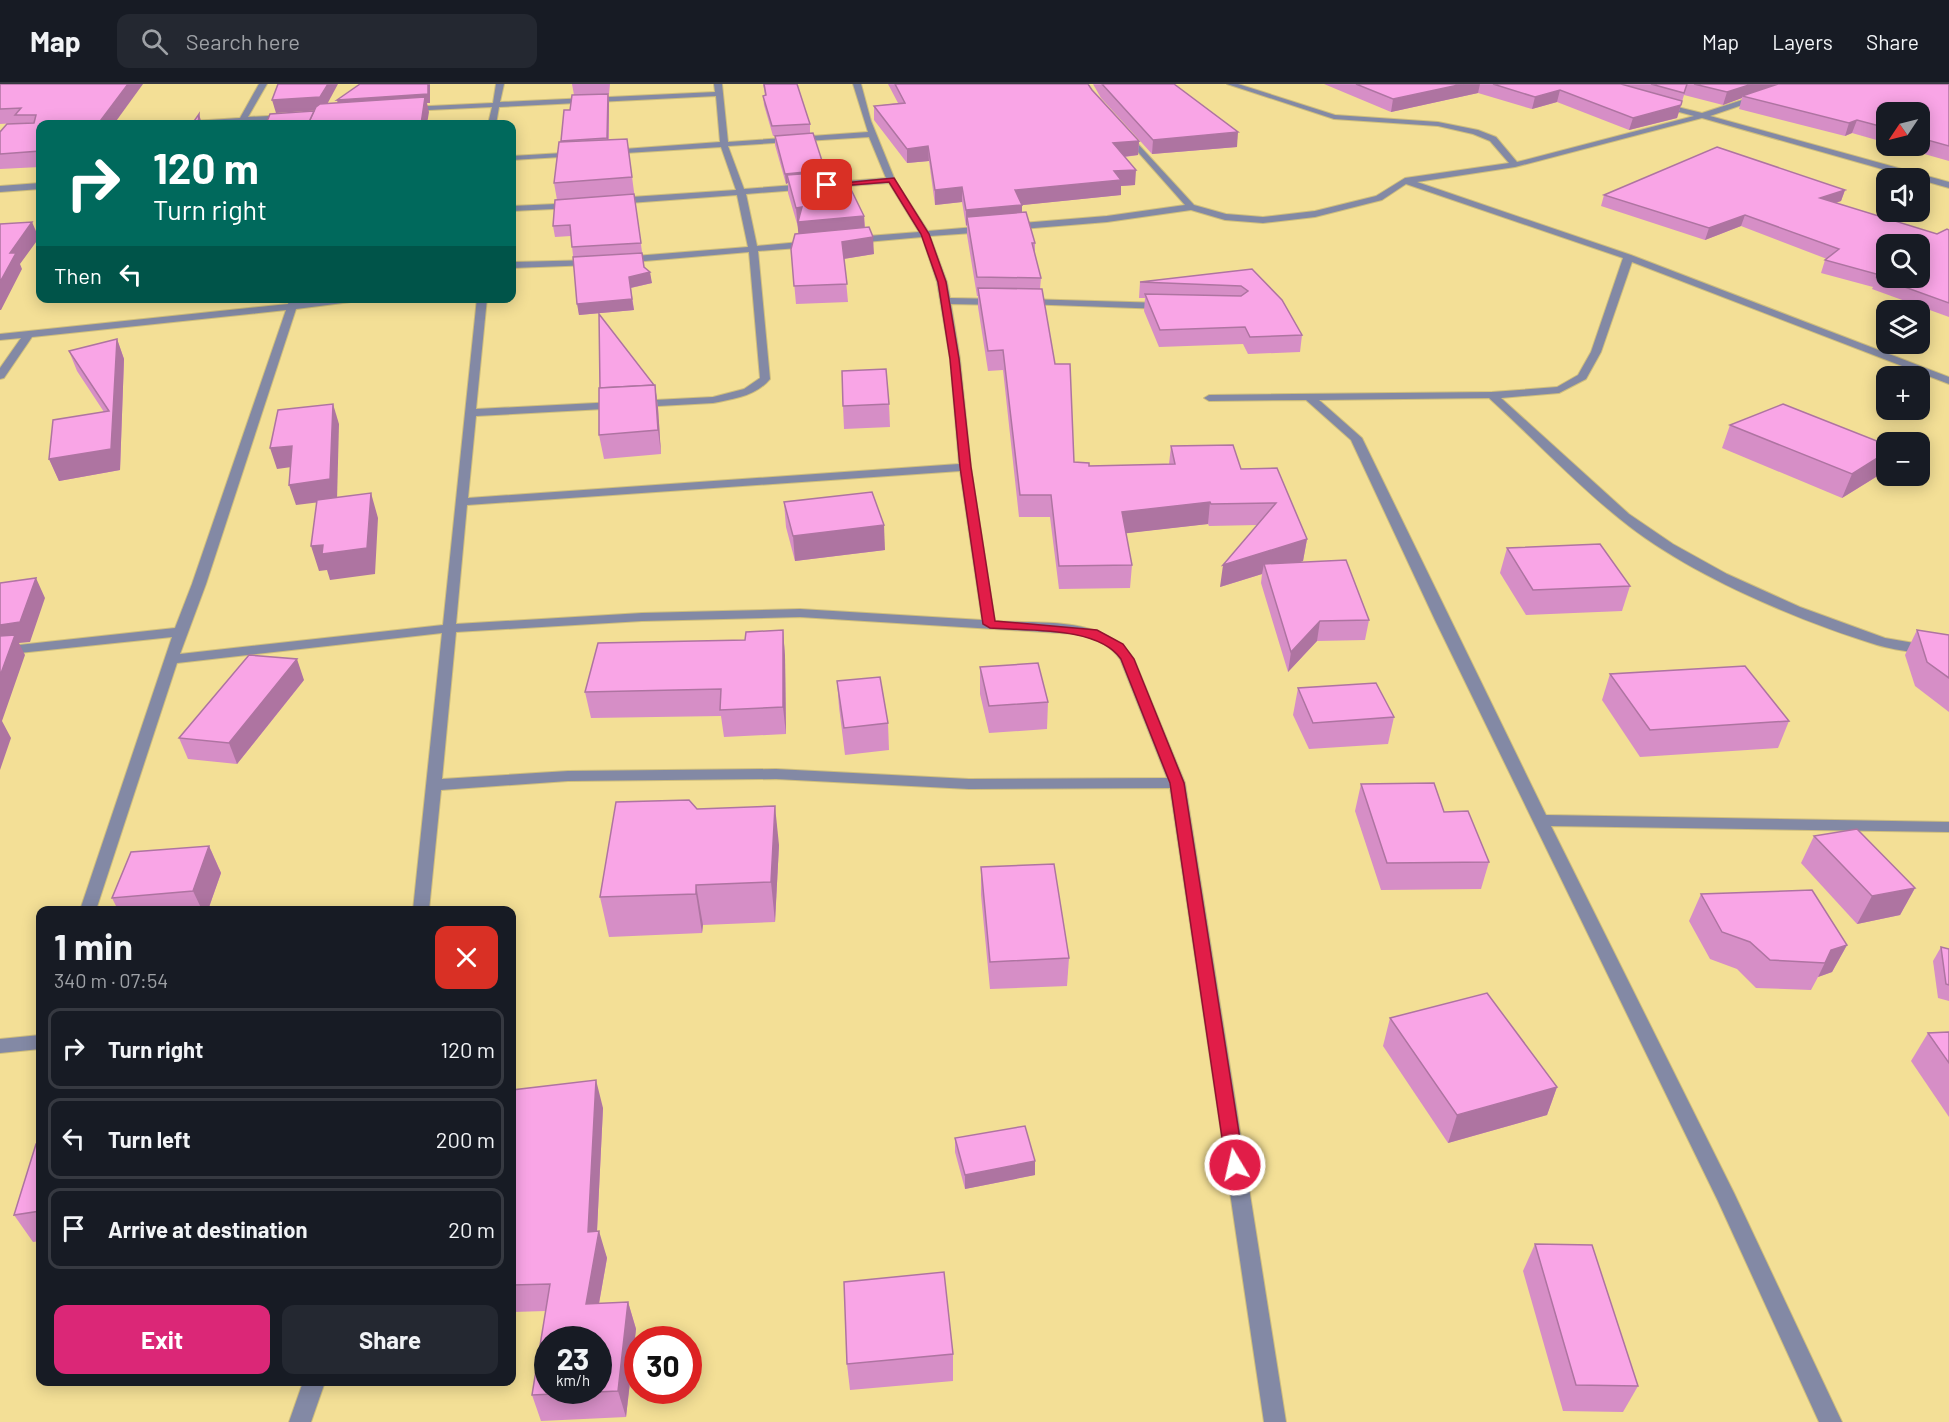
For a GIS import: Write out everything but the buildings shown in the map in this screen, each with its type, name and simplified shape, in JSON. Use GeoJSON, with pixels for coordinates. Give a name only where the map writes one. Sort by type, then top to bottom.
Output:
{"type":"FeatureCollection","features":[{"type":"Feature","properties":{"kind":"street"},"geometry":{"type":"LineString","coordinates":[[243,120],[263,84]]}},
{"type":"Feature","properties":{"kind":"street"},"geometry":{"type":"LineString","coordinates":[[493,120],[500,84]]}},
{"type":"Feature","properties":{"kind":"street"},"geometry":{"type":"LineString","coordinates":[[470,413],[713,400],[741,394],[759,386],[765,379],[753,249],[741,192],[724,145],[718,84]]}},
{"type":"Feature","properties":{"kind":"street"},"geometry":{"type":"LineString","coordinates":[[857,84],[872,134],[891,180],[925,234],[942,282],[955,359],[965,467],[990,624]]}},
{"type":"Feature","properties":{"kind":"street"},"geometry":{"type":"LineString","coordinates":[[1231,84],[1334,117],[1438,124],[1474,132],[1493,139],[1515,165]]}},
{"type":"Feature","properties":{"kind":"street"},"geometry":{"type":"LineString","coordinates":[[1005,227],[1107,219],[1191,207],[1225,217],[1263,220],[1315,214],[1379,198],[1406,181],[1515,165],[1702,116],[1798,84]]}},
{"type":"Feature","properties":{"kind":"street"},"geometry":{"type":"LineString","coordinates":[[403,109],[719,94]]}},
{"type":"Feature","properties":{"kind":"street"},"geometry":{"type":"LineString","coordinates":[[1656,103],[1949,185]]}},
{"type":"Feature","properties":{"kind":"street"},"geometry":{"type":"LineString","coordinates":[[256,120],[300,117]]}},
{"type":"Feature","properties":{"kind":"street"},"geometry":{"type":"LineString","coordinates":[[1120,126],[1191,207]]}},
{"type":"Feature","properties":{"kind":"street"},"geometry":{"type":"LineString","coordinates":[[594,153],[872,134]]}},
{"type":"Feature","properties":{"kind":"street"},"geometry":{"type":"LineString","coordinates":[[516,158],[582,153]]}},
{"type":"Feature","properties":{"kind":"street"},"geometry":{"type":"LineString","coordinates":[[603,202],[891,180]]}},
{"type":"Feature","properties":{"kind":"street"},"geometry":{"type":"LineString","coordinates":[[1406,181],[1628,257],[1949,381]]}},
{"type":"Feature","properties":{"kind":"street"},"geometry":{"type":"LineString","coordinates":[[0,189],[36,186]]}},
{"type":"Feature","properties":{"kind":"street"},"geometry":{"type":"LineString","coordinates":[[516,209],[580,204]]}},
{"type":"Feature","properties":{"kind":"street"},"geometry":{"type":"LineString","coordinates":[[845,241],[993,228]]}},
{"type":"Feature","properties":{"kind":"street"},"geometry":{"type":"LineString","coordinates":[[516,265],[561,264],[822,243]]}},
{"type":"Feature","properties":{"kind":"street"},"geometry":{"type":"LineString","coordinates":[[1209,398],[1492,396],[1559,390],[1582,377],[1596,352],[1621,284],[1628,257]]}},
{"type":"Feature","properties":{"kind":"street"},"geometry":{"type":"LineString","coordinates":[[945,301],[1170,306]]}},
{"type":"Feature","properties":{"kind":"street"},"geometry":{"type":"LineString","coordinates":[[0,337],[293,303],[89,906]]}},
{"type":"Feature","properties":{"kind":"street"},"geometry":{"type":"LineString","coordinates":[[421,906],[481,303]]}},
{"type":"Feature","properties":{"kind":"street"},"geometry":{"type":"LineString","coordinates":[[0,376],[29,334]]}},
{"type":"Feature","properties":{"kind":"street"},"geometry":{"type":"LineString","coordinates":[[1492,396],[1625,517],[1669,547],[1722,577],[1795,610],[1882,642],[1949,653]]}},
{"type":"Feature","properties":{"kind":"street"},"geometry":{"type":"LineString","coordinates":[[1309,397],[1356,438],[1442,620],[1727,1199],[1831,1422]]}},
{"type":"Feature","properties":{"kind":"street"},"geometry":{"type":"LineString","coordinates":[[461,502],[965,467]]}},
{"type":"Feature","properties":{"kind":"street"},"geometry":{"type":"LineString","coordinates":[[171,659],[448,628],[642,617],[800,613],[990,624],[1092,633],[1119,646],[1127,659],[1177,783],[1275,1422]]}},
{"type":"Feature","properties":{"kind":"street"},"geometry":{"type":"LineString","coordinates":[[0,651],[180,632]]}},
{"type":"Feature","properties":{"kind":"street"},"geometry":{"type":"LineString","coordinates":[[433,785],[568,776],[765,774],[969,784],[1177,783]]}},
{"type":"Feature","properties":{"kind":"street"},"geometry":{"type":"LineString","coordinates":[[1541,820],[1949,827]]}},
{"type":"Feature","properties":{"kind":"street"},"geometry":{"type":"LineString","coordinates":[[0,1046],[36,1042]]}},
{"type":"Feature","properties":{"kind":"street"},"geometry":{"type":"LineString","coordinates":[[300,1422],[314,1386]]}},
{"type":"Feature","properties":{"kind":"route"},"geometry":{"type":"LineString","coordinates":[[827,185],[891,180],[925,234],[942,282],[955,359],[965,467],[990,624],[1092,633],[1107,638],[1119,646],[1127,659],[1177,783],[1235,1165]]}}]}
